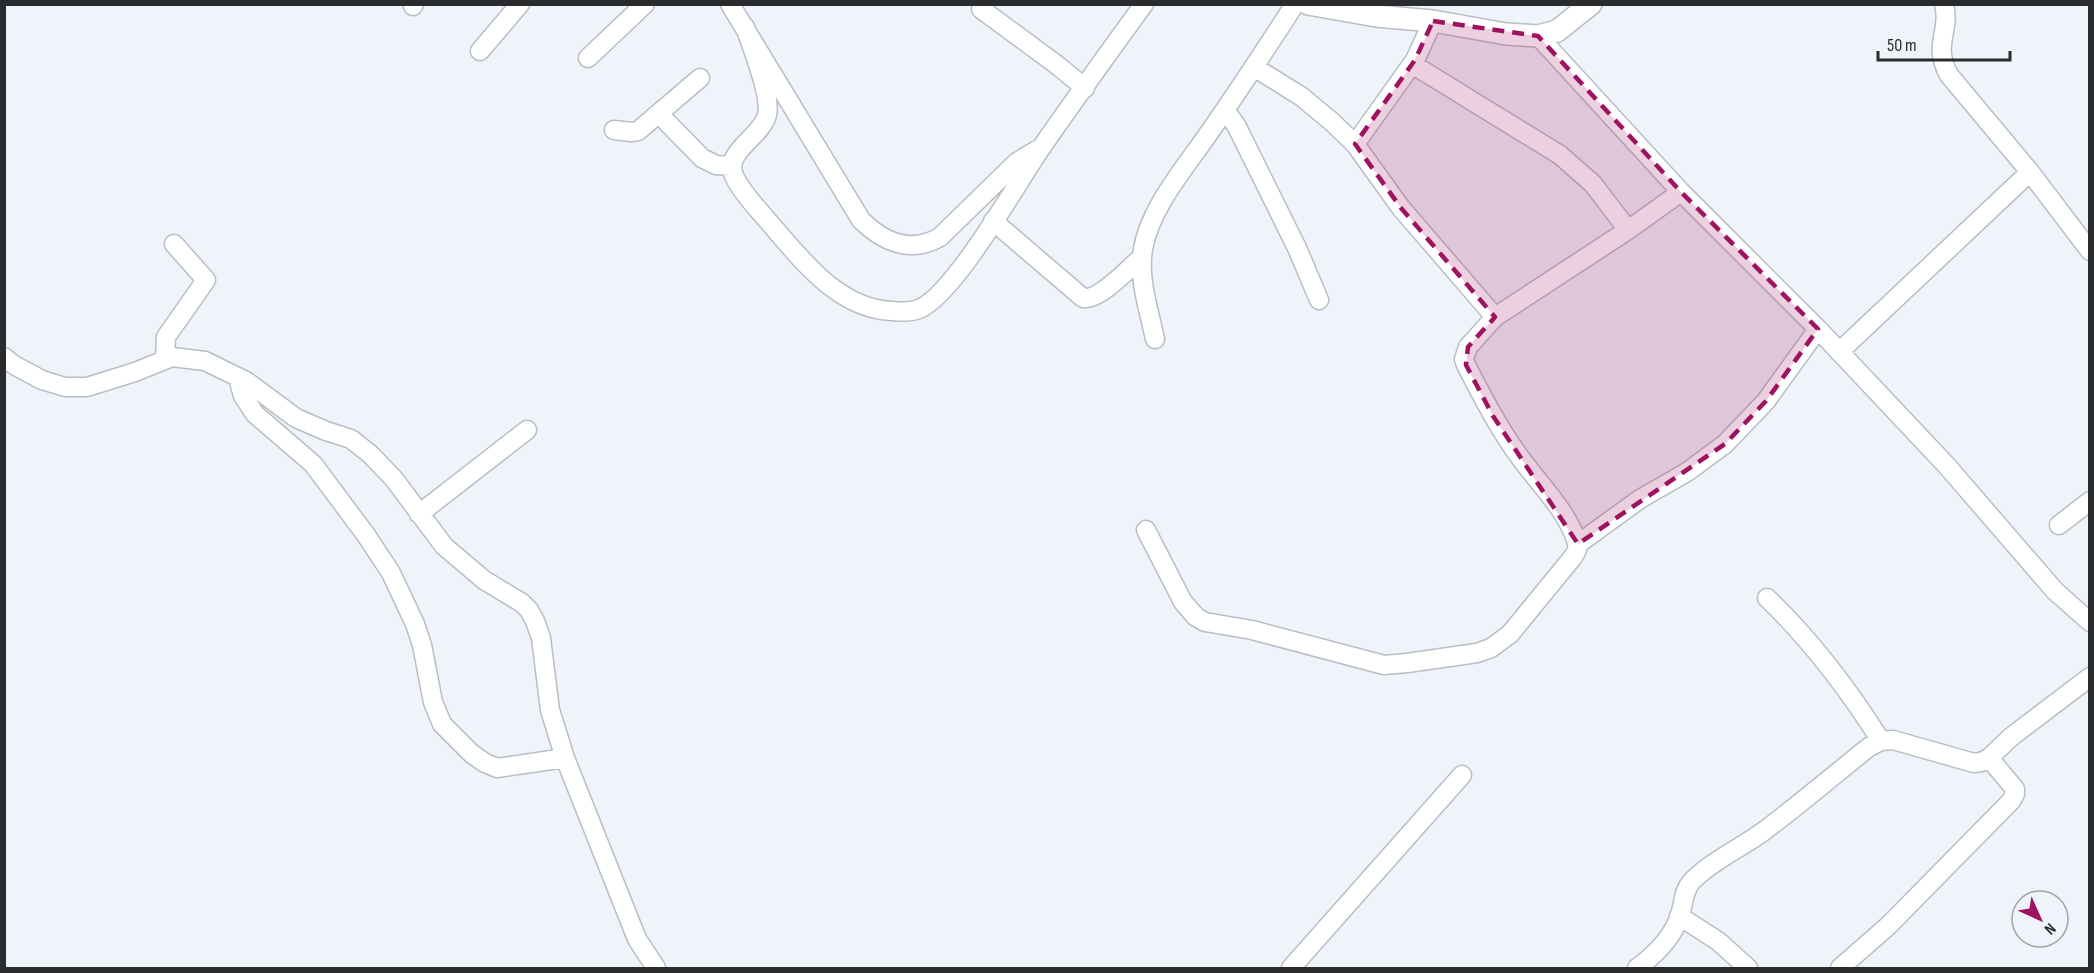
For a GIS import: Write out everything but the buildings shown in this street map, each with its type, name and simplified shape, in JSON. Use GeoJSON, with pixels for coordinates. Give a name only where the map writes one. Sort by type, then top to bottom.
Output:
{"type":"FeatureCollection","features":[{"type":"Feature","properties":{"kind":"street"},"geometry":{"type":"LineString","coordinates":[[480,51],[520,4]]}},
{"type":"Feature","properties":{"kind":"street"},"geometry":{"type":"LineString","coordinates":[[588,58],[645,4]]}},
{"type":"Feature","properties":{"kind":"street"},"geometry":{"type":"LineString","coordinates":[[730,4],[861,220],[880,237],[920,245],[940,237],[1017,162],[1041,148]]}},
{"type":"Feature","properties":{"kind":"street"},"geometry":{"type":"LineString","coordinates":[[745,27],[767,95],[768,112],[762,126],[737,153],[732,166],[735,179],[782,237],[826,284],[843,296],[871,309],[915,310],[929,303],[954,277],[1041,148],[1144,4]]}},
{"type":"Feature","properties":{"kind":"street"},"geometry":{"type":"LineString","coordinates":[[1155,339],[1143,283],[1142,257],[1147,234],[1156,214],[1295,4]]}},
{"type":"Feature","properties":{"kind":"street"},"geometry":{"type":"LineString","coordinates":[[1308,4],[1376,16],[1433,21],[1506,34],[1538,36],[1557,31],[1591,4]]}},
{"type":"Feature","properties":{"kind":"street"},"geometry":{"type":"LineString","coordinates":[[1944,4],[1946,19],[1941,58],[1945,68],[2030,172],[2090,251]]}},
{"type":"Feature","properties":{"kind":"street"},"geometry":{"type":"LineString","coordinates":[[981,9],[1085,88]]}},
{"type":"Feature","properties":{"kind":"street"},"geometry":{"type":"LineString","coordinates":[[1355,144],[1412,64],[1433,21]]}},
{"type":"Feature","properties":{"kind":"street"},"geometry":{"type":"LineString","coordinates":[[1538,36],[1681,192],[1818,329],[1947,466],[2055,591],[2090,622]]}},
{"type":"Feature","properties":{"kind":"street"},"geometry":{"type":"LineString","coordinates":[[1412,64],[1560,155],[1593,184],[1628,230]]}},
{"type":"Feature","properties":{"kind":"street"},"geometry":{"type":"LineString","coordinates":[[1254,67],[1302,97],[1355,144],[1401,208],[1495,317]]}},
{"type":"Feature","properties":{"kind":"street"},"geometry":{"type":"LineString","coordinates":[[614,130],[638,131],[700,78]]}},
{"type":"Feature","properties":{"kind":"street"},"geometry":{"type":"LineString","coordinates":[[1225,110],[1236,126],[1297,248],[1319,300]]}},
{"type":"Feature","properties":{"kind":"street"},"geometry":{"type":"LineString","coordinates":[[658,114],[702,158],[716,165],[732,166]]}},
{"type":"Feature","properties":{"kind":"street"},"geometry":{"type":"LineString","coordinates":[[1839,352],[2030,172]]}},
{"type":"Feature","properties":{"kind":"street"},"geometry":{"type":"LineString","coordinates":[[1146,530],[1183,602],[1196,617],[1205,622],[1252,630],[1384,665],[1477,653],[1498,644],[1523,619],[1573,557],[1578,544],[1545,488],[1522,460],[1493,416],[1466,365],[1464,359],[1468,347],[1495,317],[1628,230],[1681,192]]}},
{"type":"Feature","properties":{"kind":"street"},"geometry":{"type":"LineString","coordinates":[[993,221],[1083,298],[1089,299],[1099,295],[1142,257]]}},
{"type":"Feature","properties":{"kind":"street"},"geometry":{"type":"LineString","coordinates":[[165,359],[166,337],[206,280],[174,244]]}},
{"type":"Feature","properties":{"kind":"street"},"geometry":{"type":"LineString","coordinates":[[1578,544],[1640,499],[1687,472],[1725,444],[1766,401],[1818,329]]}},
{"type":"Feature","properties":{"kind":"street"},"geometry":{"type":"LineString","coordinates":[[4,357],[42,380],[65,387],[87,387],[135,372],[165,359],[184,357],[205,361],[246,381],[296,418],[351,439],[360,445],[394,479],[418,514],[458,560],[529,610],[541,638],[550,710],[565,759],[637,939],[656,969]]}},
{"type":"Feature","properties":{"kind":"street"},"geometry":{"type":"LineString","coordinates":[[238,378],[243,396],[255,414],[313,464],[391,573],[418,635],[433,702],[442,724],[472,754],[497,768],[565,759]]}},
{"type":"Feature","properties":{"kind":"street"},"geometry":{"type":"LineString","coordinates":[[418,514],[527,430]]}},
{"type":"Feature","properties":{"kind":"street"},"geometry":{"type":"LineString","coordinates":[[2060,525],[2090,501]]}},
{"type":"Feature","properties":{"kind":"street"},"geometry":{"type":"LineString","coordinates":[[1767,598],[1796,625],[1832,670],[1881,741]]}},
{"type":"Feature","properties":{"kind":"street"},"geometry":{"type":"LineString","coordinates":[[1637,969],[1666,941],[1679,916],[1685,890],[1700,874],[1763,832],[1869,747],[1881,741],[1893,740],[1974,763],[1989,758],[2011,737],[2090,677]]}},
{"type":"Feature","properties":{"kind":"street"},"geometry":{"type":"LineString","coordinates":[[1840,969],[1888,926],[2015,795],[2012,786],[1989,758]]}},
{"type":"Feature","properties":{"kind":"street"},"geometry":{"type":"LineString","coordinates":[[1291,969],[1462,775]]}},
{"type":"Feature","properties":{"kind":"street"},"geometry":{"type":"LineString","coordinates":[[1679,916],[1718,942],[1748,969]]}},
{"type":"Feature","properties":{"kind":"highlighted area"},"geometry":{"type":"Polygon","coordinates":[[[1433,21],[1538,36],[1681,192],[1818,329],[1766,401],[1725,444],[1578,544],[1493,416],[1466,365],[1468,347],[1495,317],[1401,208],[1355,144],[1415,60],[1433,21]]]}}]}
